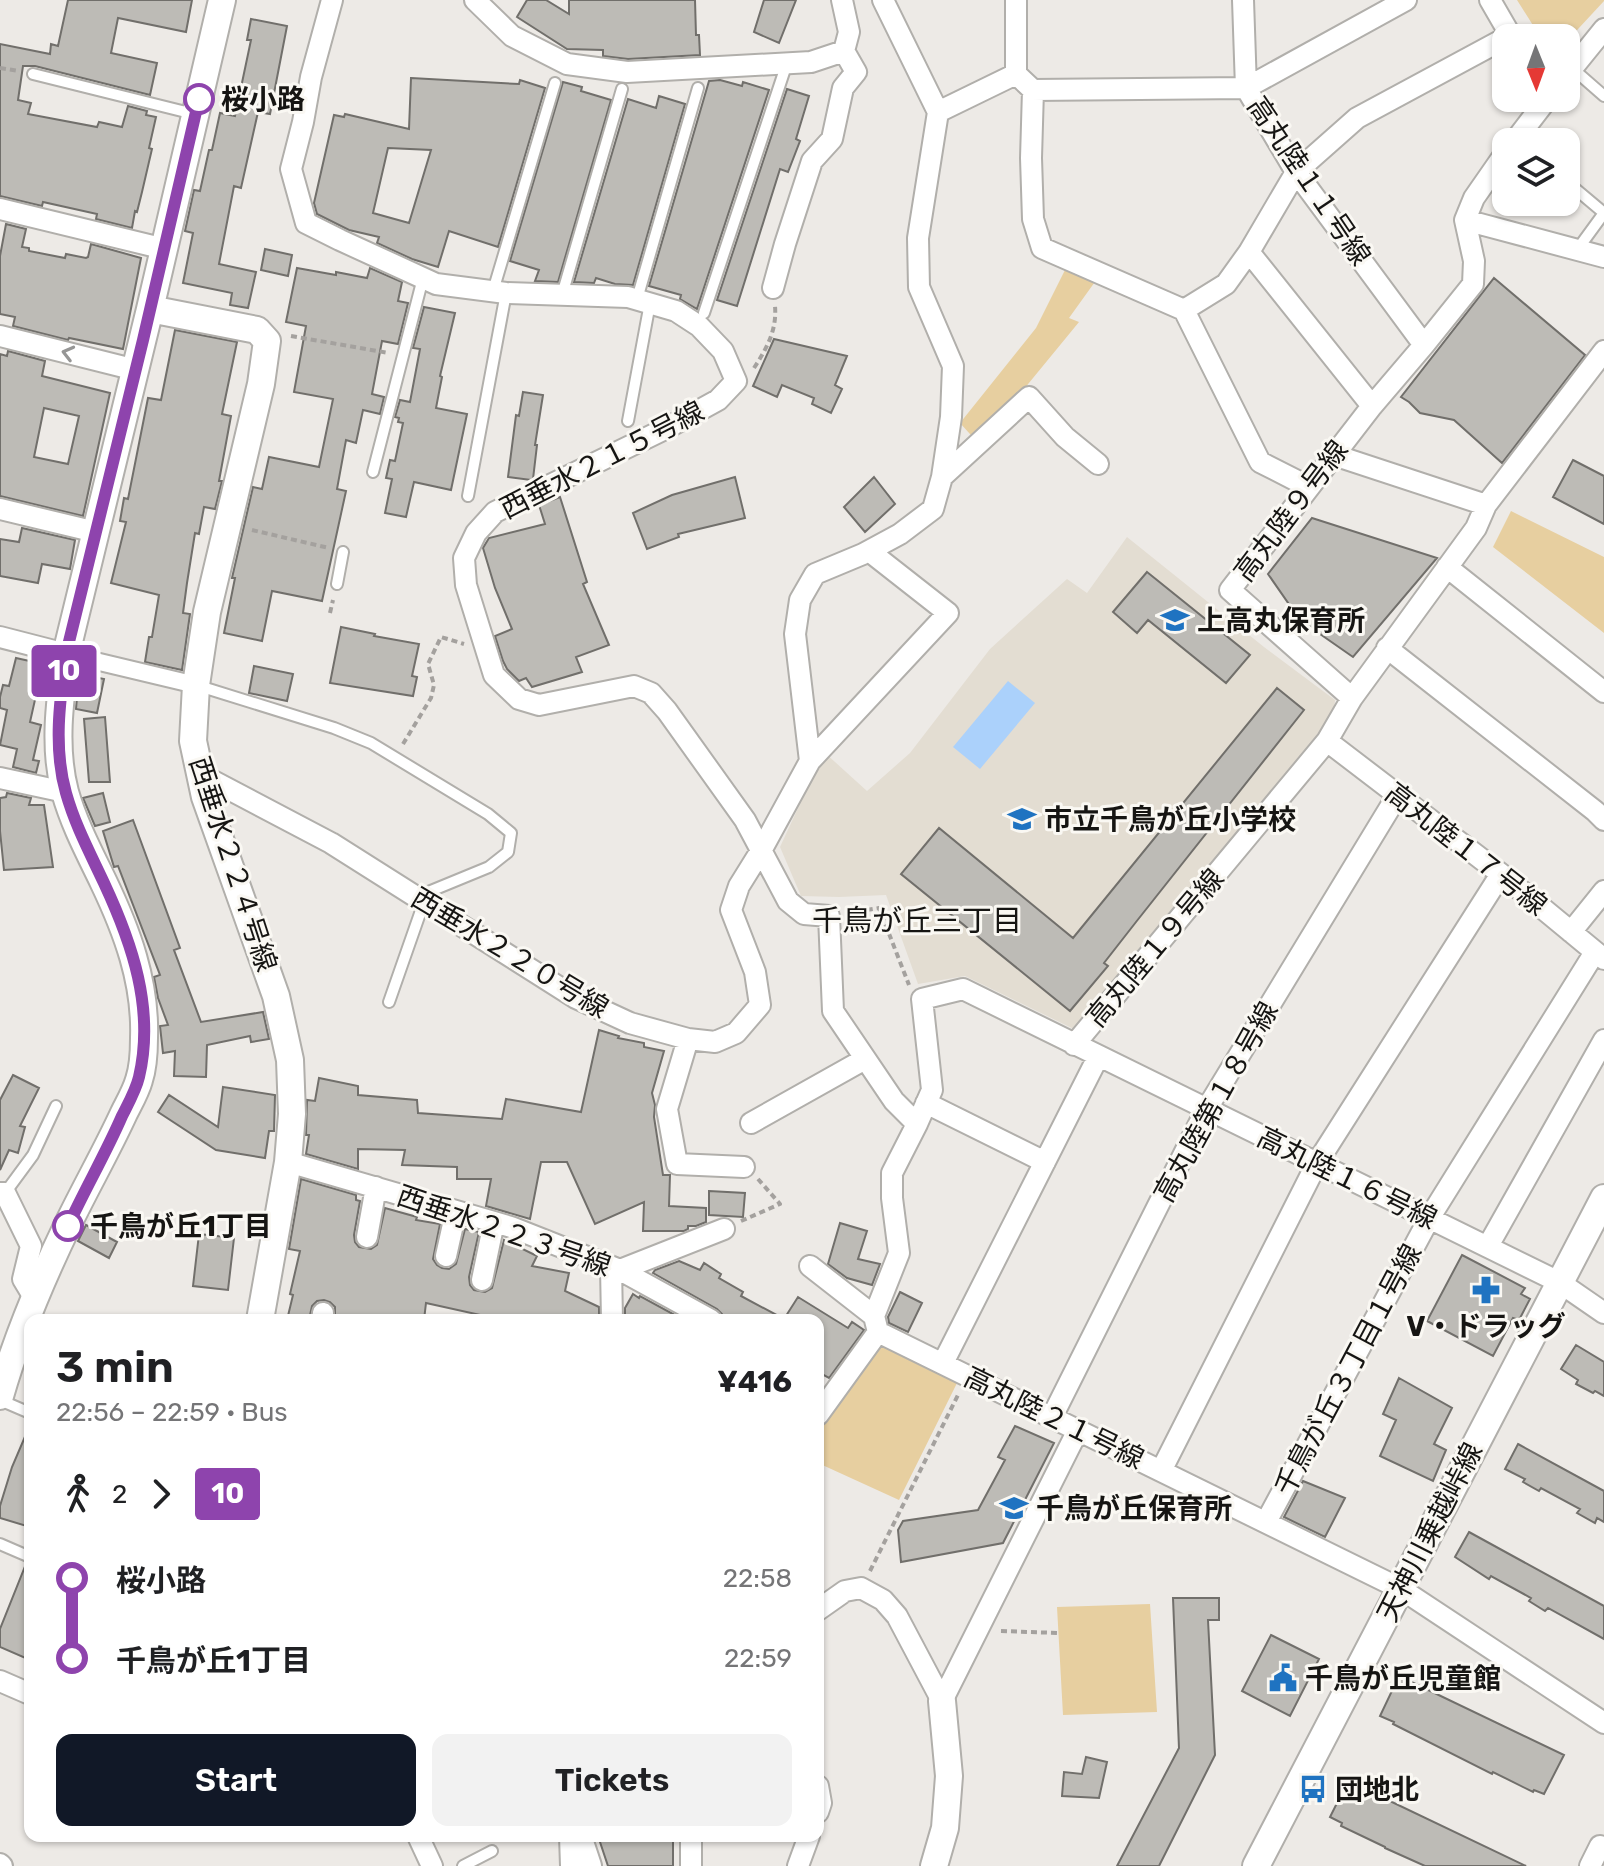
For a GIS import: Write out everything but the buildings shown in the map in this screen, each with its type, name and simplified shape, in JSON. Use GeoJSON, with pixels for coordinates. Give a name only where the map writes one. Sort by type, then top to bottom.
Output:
{"type":"FeatureCollection","features":[{"type":"Feature","properties":{"kind":"street"},"geometry":{"type":"LineString","coordinates":[[29,1314],[68,1224],[139,1079],[144,1039],[142,989],[130,941],[82,840],[65,792],[58,753],[61,690],[66,654],[222,0]]}},
{"type":"Feature","properties":{"kind":"street"},"geometry":{"type":"LineString","coordinates":[[332,0],[291,169],[306,223],[436,284],[500,292],[628,297],[676,311],[699,326],[723,351],[736,381]]}},
{"type":"Feature","properties":{"kind":"street"},"geometry":{"type":"LineString","coordinates":[[475,0],[512,36],[567,64],[627,72],[811,62],[844,51]]}},
{"type":"Feature","properties":{"kind":"street"},"geometry":{"type":"LineString","coordinates":[[773,288],[812,161],[832,139],[843,88],[856,72],[844,51],[849,32],[842,0]]}},
{"type":"Feature","properties":{"kind":"street"},"geometry":{"type":"LineString","coordinates":[[810,761],[795,634],[800,600],[815,574],[900,534],[933,509],[942,477],[951,417],[953,366],[919,287],[918,238],[938,112],[883,0]]}},
{"type":"Feature","properties":{"kind":"street"},"geometry":{"type":"LineString","coordinates":[[1016,0],[1016,74],[1033,90],[1246,88],[1406,0]]}},
{"type":"Feature","properties":{"kind":"street","name":"高丸陸１１号線"},"geometry":{"type":"LineString","coordinates":[[1243,0],[1246,88],[1296,172],[1424,345]]}},
{"type":"Feature","properties":{"kind":"street"},"geometry":{"type":"LineString","coordinates":[[1490,0],[1505,24]]}},
{"type":"Feature","properties":{"kind":"street"},"geometry":{"type":"LineString","coordinates":[[1580,58],[1604,29]]}},
{"type":"Feature","properties":{"kind":"street"},"geometry":{"type":"LineString","coordinates":[[1184,310],[1226,284],[1249,252],[1296,172],[1357,118],[1492,47]]}},
{"type":"Feature","properties":{"kind":"street"},"geometry":{"type":"LineString","coordinates":[[938,112],[1016,74]]}},
{"type":"Feature","properties":{"kind":"street"},"geometry":{"type":"LineString","coordinates":[[1033,90],[1033,219],[1042,248],[1184,310],[1260,462],[1309,487]]}},
{"type":"Feature","properties":{"kind":"street"},"geometry":{"type":"LineString","coordinates":[[1526,128],[1538,112]]}},
{"type":"Feature","properties":{"kind":"street"},"geometry":{"type":"LineString","coordinates":[[1492,174],[1474,198],[1465,220],[1604,257]]}},
{"type":"Feature","properties":{"kind":"street"},"geometry":{"type":"LineString","coordinates":[[0,209],[165,249]]}},
{"type":"Feature","properties":{"kind":"street","name":"高丸陸９号線"},"geometry":{"type":"LineString","coordinates":[[1352,698],[1230,590],[1372,406],[1473,284],[1474,261],[1465,220]]}},
{"type":"Feature","properties":{"kind":"street"},"geometry":{"type":"LineString","coordinates":[[1249,252],[1372,406]]}},
{"type":"Feature","properties":{"kind":"street"},"geometry":{"type":"LineString","coordinates":[[150,309],[257,330]]}},
{"type":"Feature","properties":{"kind":"street","name":"西垂水２２４号線"},"geometry":{"type":"LineString","coordinates":[[257,330],[267,341],[261,384],[207,612],[196,685],[193,741],[205,797],[276,996],[290,1060],[292,1114],[288,1162],[261,1314]]}},
{"type":"Feature","properties":{"kind":"street"},"geometry":{"type":"LineString","coordinates":[[0,336],[136,370]]}},
{"type":"Feature","properties":{"kind":"street"},"geometry":{"type":"LineString","coordinates":[[1352,698],[1476,528],[1486,505],[1604,351]]}},
{"type":"Feature","properties":{"kind":"street","name":"西垂水２１５号線"},"geometry":{"type":"LineString","coordinates":[[736,381],[718,400],[667,428],[495,512],[476,533],[464,558],[466,585],[494,675],[519,699],[539,705],[634,686],[651,693],[737,808],[788,901],[804,914],[829,916]]}},
{"type":"Feature","properties":{"kind":"street"},"geometry":{"type":"LineString","coordinates":[[942,477],[1029,397],[1065,437],[1098,464]]}},
{"type":"Feature","properties":{"kind":"street"},"geometry":{"type":"LineString","coordinates":[[1334,455],[1486,505]]}},
{"type":"Feature","properties":{"kind":"street"},"geometry":{"type":"LineString","coordinates":[[0,509],[96,532]]}},
{"type":"Feature","properties":{"kind":"street"},"geometry":{"type":"LineString","coordinates":[[762,849],[810,761],[948,613],[869,551]]}},
{"type":"Feature","properties":{"kind":"street"},"geometry":{"type":"LineString","coordinates":[[1447,567],[1604,692]]}},
{"type":"Feature","properties":{"kind":"street"},"geometry":{"type":"LineString","coordinates":[[0,637],[196,685]]}},
{"type":"Feature","properties":{"kind":"street"},"geometry":{"type":"LineString","coordinates":[[1387,648],[1604,820]]}},
{"type":"Feature","properties":{"kind":"street","name":"高丸陸１９号線"},"geometry":{"type":"LineString","coordinates":[[1074,1045],[1327,741],[1352,698]]}},
{"type":"Feature","properties":{"kind":"street","name":"高丸陸１７号線"},"geometry":{"type":"LineString","coordinates":[[1327,741],[1501,874],[1600,955]]}},
{"type":"Feature","properties":{"kind":"street","name":"西垂水２２０号線"},"geometry":{"type":"LineString","coordinates":[[200,774],[331,843],[576,998],[630,1023],[688,1039],[715,1042],[736,1033],[760,1005],[755,972],[731,910],[739,886],[762,849]]}},
{"type":"Feature","properties":{"kind":"street"},"geometry":{"type":"LineString","coordinates":[[0,778],[65,792]]}},
{"type":"Feature","properties":{"kind":"street","name":"高丸陸第１８号線"},"geometry":{"type":"LineString","coordinates":[[1052,1417],[1206,1110],[1397,796]]}},
{"type":"Feature","properties":{"kind":"street"},"geometry":{"type":"LineString","coordinates":[[1161,1471],[1317,1163],[1501,874]]}},
{"type":"Feature","properties":{"kind":"street"},"geometry":{"type":"LineString","coordinates":[[1571,932],[1604,891]]}},
{"type":"Feature","properties":{"kind":"street"},"geometry":{"type":"LineString","coordinates":[[829,916],[833,1011],[894,1101],[917,1124]]}},
{"type":"Feature","properties":{"kind":"street","name":"千鳥が丘３丁目１号線"},"geometry":{"type":"LineString","coordinates":[[1266,1522],[1430,1217],[1600,955]]}},
{"type":"Feature","properties":{"kind":"street","name":"高丸陸１６号線"},"geometry":{"type":"LineString","coordinates":[[922,999],[963,989],[1488,1246],[1559,1282],[1604,1313]]}},
{"type":"Feature","properties":{"kind":"street"},"geometry":{"type":"LineString","coordinates":[[827,1386],[876,1324],[899,1253],[892,1173],[932,1090],[922,999]]}},
{"type":"Feature","properties":{"kind":"street"},"geometry":{"type":"LineString","coordinates":[[688,1039],[667,1109],[677,1164],[744,1167]]}},
{"type":"Feature","properties":{"kind":"street"},"geometry":{"type":"LineString","coordinates":[[1488,1246],[1604,1040]]}},
{"type":"Feature","properties":{"kind":"street"},"geometry":{"type":"LineString","coordinates":[[943,1363],[1098,1057]]}},
{"type":"Feature","properties":{"kind":"street"},"geometry":{"type":"LineString","coordinates":[[751,1123],[865,1059]]}},
{"type":"Feature","properties":{"kind":"street"},"geometry":{"type":"LineString","coordinates":[[926,1103],[1045,1162]]}},
{"type":"Feature","properties":{"kind":"street","name":"西垂水２２３号線"},"geometry":{"type":"LineString","coordinates":[[288,1162],[494,1222],[616,1268],[700,1314]]}},
{"type":"Feature","properties":{"kind":"street"},"geometry":{"type":"LineString","coordinates":[[367,1237],[376,1187]]}},
{"type":"Feature","properties":{"kind":"street"},"geometry":{"type":"LineString","coordinates":[[3,1193],[31,1246],[23,1279],[35,1299]]}},
{"type":"Feature","properties":{"kind":"street","name":"天神川乗越峠線"},"geometry":{"type":"LineString","coordinates":[[1256,1866],[1604,1198]]}},
{"type":"Feature","properties":{"kind":"street"},"geometry":{"type":"LineString","coordinates":[[446,1256],[456,1211]]}},
{"type":"Feature","properties":{"kind":"street"},"geometry":{"type":"LineString","coordinates":[[482,1280],[494,1222]]}},
{"type":"Feature","properties":{"kind":"street"},"geometry":{"type":"LineString","coordinates":[[612,1314],[616,1268],[724,1229]]}},
{"type":"Feature","properties":{"kind":"street","name":"高丸陸２１号線"},"geometry":{"type":"LineString","coordinates":[[810,1266],[876,1324],[943,1363],[1401,1589],[1604,1723]]}},
{"type":"Feature","properties":{"kind":"street"},"geometry":{"type":"LineString","coordinates":[[0,1394],[24,1325]]}},
{"type":"Feature","properties":{"kind":"street"},"geometry":{"type":"LineString","coordinates":[[942,1701],[1078,1430]]}},
{"type":"Feature","properties":{"kind":"street"},"geometry":{"type":"LineString","coordinates":[[824,1606],[845,1591],[861,1588],[883,1600],[897,1616],[942,1701],[949,1776],[945,1828],[934,1866]]}},
{"type":"Feature","properties":{"kind":"street"},"geometry":{"type":"LineString","coordinates":[[0,1681],[24,1691]]}},
{"type":"Feature","properties":{"kind":"street"},"geometry":{"type":"LineString","coordinates":[[421,1842],[432,1866]]}},
{"type":"Feature","properties":{"kind":"street"},"geometry":{"type":"LineString","coordinates":[[570,1842],[571,1866]]}},
{"type":"Feature","properties":{"kind":"street"},"geometry":{"type":"LineString","coordinates":[[580,1842],[588,1866]]}},
{"type":"Feature","properties":{"kind":"street"},"geometry":{"type":"LineString","coordinates":[[691,1842],[691,1866]]}},
{"type":"Feature","properties":{"kind":"street"},"geometry":{"type":"LineString","coordinates":[[798,1866],[807,1842]]}},
{"type":"Feature","properties":{"kind":"street"},"geometry":{"type":"LineString","coordinates":[[1590,1866],[1603,1844]]}},
{"type":"Feature","properties":{"kind":"lane"},"geometry":{"type":"LineString","coordinates":[[704,313],[787,63]]}},
{"type":"Feature","properties":{"kind":"lane"},"geometry":{"type":"LineString","coordinates":[[33,74],[196,114]]}},
{"type":"Feature","properties":{"kind":"lane"},"geometry":{"type":"LineString","coordinates":[[1580,80],[1604,96]]}},
{"type":"Feature","properties":{"kind":"lane"},"geometry":{"type":"LineString","coordinates":[[468,496],[500,292],[555,83]]}},
{"type":"Feature","properties":{"kind":"lane"},"geometry":{"type":"LineString","coordinates":[[628,421],[644,301],[698,88]]}},
{"type":"Feature","properties":{"kind":"lane"},"geometry":{"type":"LineString","coordinates":[[562,295],[622,89]]}},
{"type":"Feature","properties":{"kind":"lane"},"geometry":{"type":"LineString","coordinates":[[1577,250],[1604,213],[1580,193]]}},
{"type":"Feature","properties":{"kind":"lane"},"geometry":{"type":"LineString","coordinates":[[373,472],[423,278]]}},
{"type":"Feature","properties":{"kind":"lane"},"geometry":{"type":"LineString","coordinates":[[337,584],[343,552]]}},
{"type":"Feature","properties":{"kind":"lane"},"geometry":{"type":"LineString","coordinates":[[196,685],[334,728],[371,743],[488,814],[511,833],[508,852],[489,867],[420,899],[389,1002]]}},
{"type":"Feature","properties":{"kind":"lane"},"geometry":{"type":"LineString","coordinates":[[3,1193],[33,1155],[56,1106]]}},
{"type":"Feature","properties":{"kind":"lane"},"geometry":{"type":"LineString","coordinates":[[0,1394],[24,1409]]}},
{"type":"Feature","properties":{"kind":"lane"},"geometry":{"type":"LineString","coordinates":[[0,1544],[24,1554]]}},
{"type":"Feature","properties":{"kind":"lane"},"geometry":{"type":"LineString","coordinates":[[463,1866],[492,1851]]}},
{"type":"Feature","properties":{"kind":"path"},"geometry":{"type":"LineString","coordinates":[[736,381],[748,378],[768,347],[776,321],[773,288]]}},
{"type":"Feature","properties":{"kind":"path"},"geometry":{"type":"LineString","coordinates":[[257,330],[403,355]]}},
{"type":"Feature","properties":{"kind":"path"},"geometry":{"type":"LineString","coordinates":[[228,525],[343,552]]}},
{"type":"Feature","properties":{"kind":"path"},"geometry":{"type":"LineString","coordinates":[[395,757],[431,698],[434,685],[428,664],[441,637],[486,650]]}},
{"type":"Feature","properties":{"kind":"path"},"geometry":{"type":"LineString","coordinates":[[829,916],[879,908],[911,990],[922,999]]}},
{"type":"Feature","properties":{"kind":"path"},"geometry":{"type":"LineString","coordinates":[[763,1211],[780,1204],[765,1185]]}},
{"type":"Feature","properties":{"kind":"path"},"geometry":{"type":"LineString","coordinates":[[861,1588],[968,1376]]}},
{"type":"Feature","properties":{"kind":"path"},"geometry":{"type":"LineString","coordinates":[[977,1631],[1058,1633]]}},
{"type":"Feature","properties":{"kind":"shaded area"},"geometry":{"type":"Polygon","coordinates":[[[1517,0],[1604,0],[1580,27],[1580,24],[1532,24],[1517,0]]]}},
{"type":"Feature","properties":{"kind":"shaded area"},"geometry":{"type":"Polygon","coordinates":[[[1067,266],[1097,279],[1069,318],[1079,322],[979,444],[960,423],[1036,328],[1067,266]]]}},
{"type":"Feature","properties":{"kind":"shaded area"},"geometry":{"type":"Polygon","coordinates":[[[1511,511],[1604,557],[1604,633],[1493,547],[1511,511]]]}},
{"type":"Feature","properties":{"kind":"shaded area","name":"市立千鳥が丘小学校"},"geometry":{"type":"Polygon","coordinates":[[[1127,537],[1335,700],[1334,711],[1319,734],[1078,1031],[965,976],[918,984],[886,895],[801,896],[780,847],[824,752],[867,791],[910,753],[990,649],[1067,579],[1087,593],[1127,537]]]}},
{"type":"Feature","properties":{"kind":"shaded area"},"geometry":{"type":"Polygon","coordinates":[[[891,1347],[958,1381],[899,1500],[824,1466],[824,1416],[877,1348],[891,1347]]]}},
{"type":"Feature","properties":{"kind":"shaded area"},"geometry":{"type":"Polygon","coordinates":[[[1150,1604],[1157,1712],[1063,1715],[1057,1607],[1150,1604]]]}},
{"type":"Feature","properties":{"kind":"water"},"geometry":{"type":"Polygon","coordinates":[[[1008,681],[1035,703],[980,769],[953,747],[1008,681]]]}},
{"type":"Feature","properties":{"kind":"bus line","name":"10"},"geometry":{"type":"LineString","coordinates":[[68,1226],[139,1079],[144,1039],[142,989],[130,941],[82,840],[65,792],[58,753],[61,690],[66,654],[199,99]]}},
{"type":"Feature","properties":{"kind":"place","name":"桜小路"},"geometry":{"type":"Point","coordinates":[199,99]}},
{"type":"Feature","properties":{"kind":"place","name":"上高丸保育所"},"geometry":{"type":"Point","coordinates":[1175,620]}},
{"type":"Feature","properties":{"kind":"place","name":"市立千鳥が丘小学校"},"geometry":{"type":"Point","coordinates":[1022,819]}},
{"type":"Feature","properties":{"kind":"place","name":"千鳥が丘1丁目"},"geometry":{"type":"Point","coordinates":[68,1226]}},
{"type":"Feature","properties":{"kind":"place","name":"V・ドラッグ"},"geometry":{"type":"Point","coordinates":[1486,1290]}},
{"type":"Feature","properties":{"kind":"place","name":"千鳥が丘保育所"},"geometry":{"type":"Point","coordinates":[1014,1508]}},
{"type":"Feature","properties":{"kind":"place","name":"千鳥が丘児童館"},"geometry":{"type":"Point","coordinates":[1283,1678]}},
{"type":"Feature","properties":{"kind":"place","name":"団地北"},"geometry":{"type":"Point","coordinates":[1313,1789]}},
{"type":"Feature","properties":{"kind":"district","name":"千鳥が丘三丁目"},"geometry":{"type":"Point","coordinates":[917,921]}}]}
